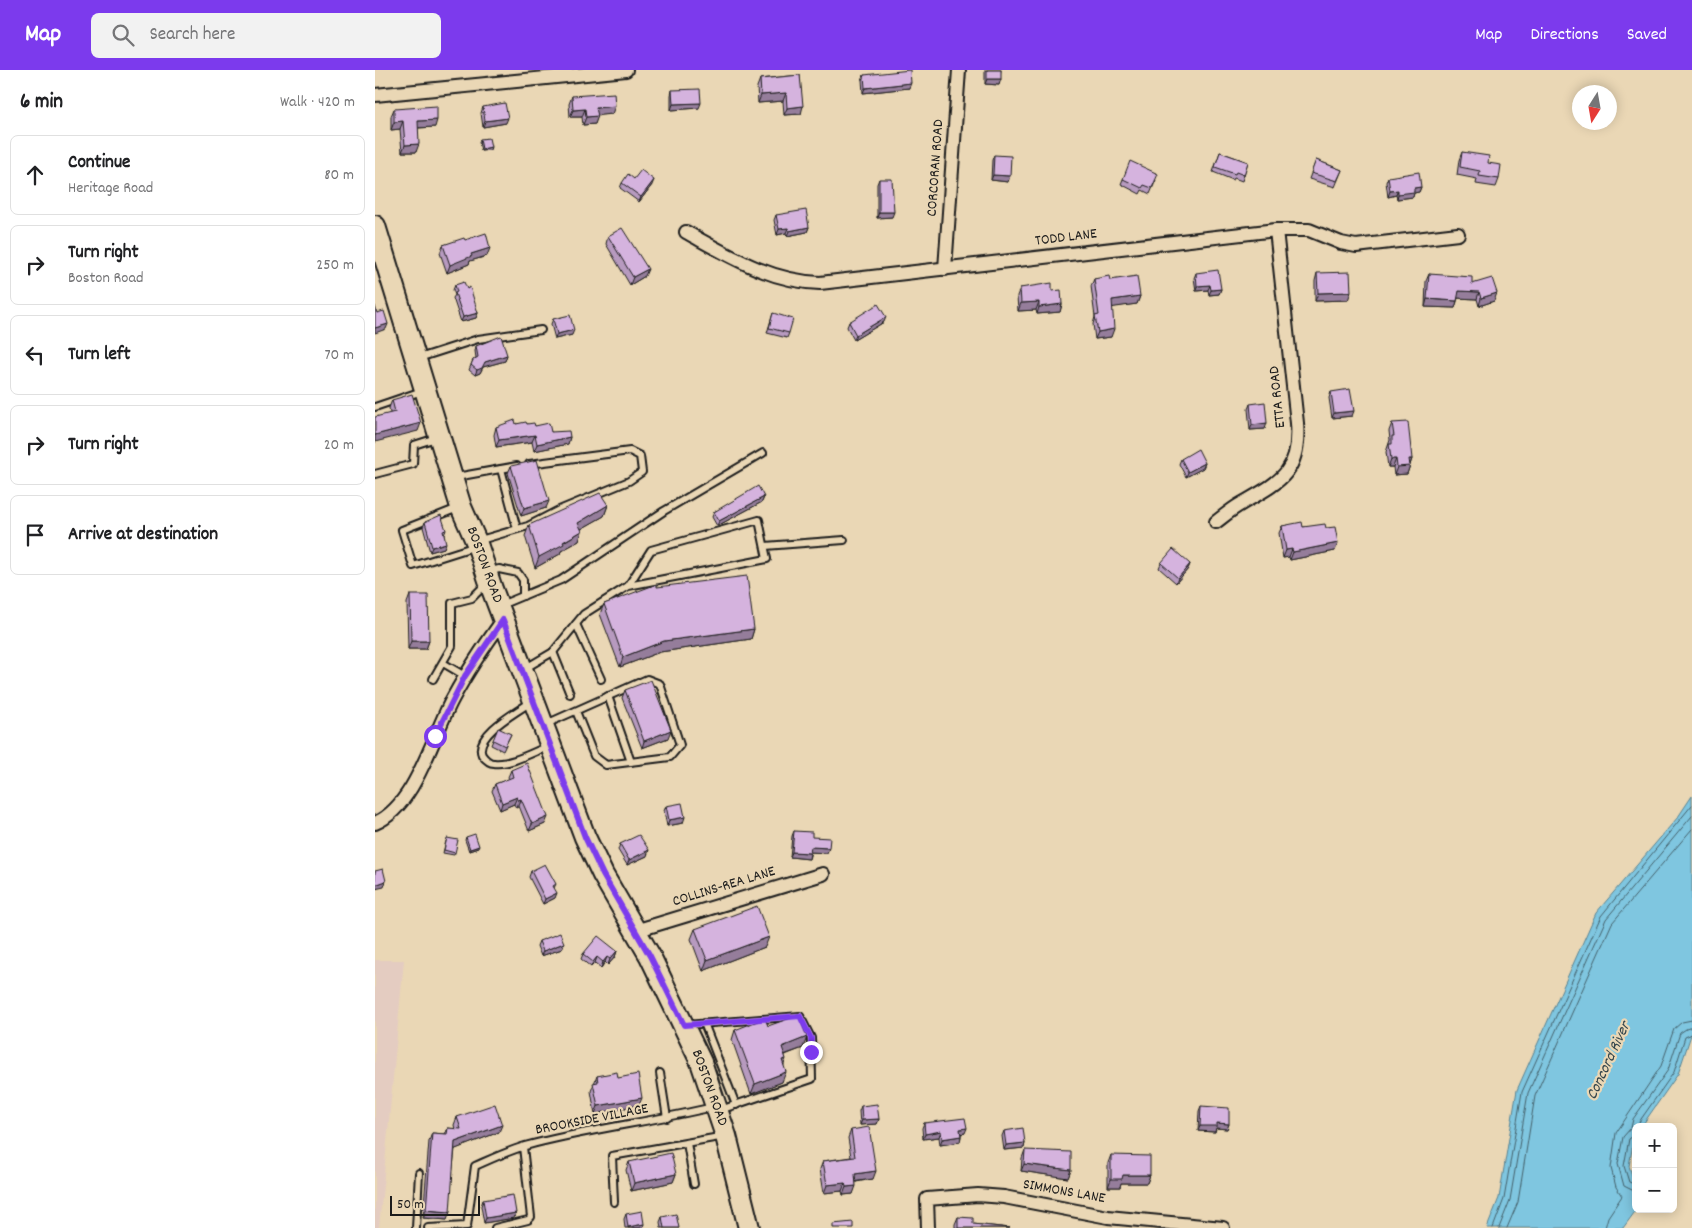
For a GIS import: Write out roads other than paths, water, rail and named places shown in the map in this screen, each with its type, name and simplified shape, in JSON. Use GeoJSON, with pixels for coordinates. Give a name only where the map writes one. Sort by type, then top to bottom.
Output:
{"type":"FeatureCollection","features":[{"type":"Feature","properties":{"kind":"main road","name":"BOSTON ROAD"},"geometry":{"type":"LineString","coordinates":[[375,226],[461,506],[477,543],[501,613],[585,837],[603,875],[650,956],[724,1107],[726,1136],[749,1228]]}},
{"type":"Feature","properties":{"kind":"street"},"geometry":{"type":"LineString","coordinates":[[375,95],[626,70]]}},
{"type":"Feature","properties":{"kind":"street","name":"CORCORAN ROAD"},"geometry":{"type":"LineString","coordinates":[[945,269],[959,70]]}},
{"type":"Feature","properties":{"kind":"street","name":"TODD LANE"},"geometry":{"type":"LineString","coordinates":[[686,232],[756,270],[796,281],[842,282],[1276,230],[1306,229],[1341,243],[1356,246],[1398,243],[1458,234]]}},
{"type":"Feature","properties":{"kind":"street","name":"ETTA ROAD"},"geometry":{"type":"LineString","coordinates":[[1216,522],[1240,504],[1273,486],[1288,469],[1296,448],[1297,423],[1276,230]]}},
{"type":"Feature","properties":{"kind":"street"},"geometry":{"type":"LineString","coordinates":[[375,823],[388,816],[414,782],[465,676],[501,613]]}},
{"type":"Feature","properties":{"kind":"street","name":"COLLINS-REA LANE"},"geometry":{"type":"LineString","coordinates":[[635,931],[823,874]]}},
{"type":"Feature","properties":{"kind":"street","name":"SIMMONS LANE"},"geometry":{"type":"LineString","coordinates":[[928,1228],[927,1199],[978,1195],[1109,1217],[1223,1228]]}},
{"type":"Feature","properties":{"kind":"lane"},"geometry":{"type":"LineString","coordinates":[[417,358],[479,339],[541,330]]}},
{"type":"Feature","properties":{"kind":"lane"},"geometry":{"type":"LineString","coordinates":[[375,407],[426,390]]}},
{"type":"Feature","properties":{"kind":"lane"},"geometry":{"type":"LineString","coordinates":[[375,474],[413,464],[414,445],[439,438]]}},
{"type":"Feature","properties":{"kind":"lane"},"geometry":{"type":"LineString","coordinates":[[452,478],[501,469],[630,451],[640,456],[642,472],[629,481],[517,529],[413,566],[402,530],[461,506]]}},
{"type":"Feature","properties":{"kind":"lane"},"geometry":{"type":"LineString","coordinates":[[501,613],[523,596],[561,580],[664,511],[763,452]]}},
{"type":"Feature","properties":{"kind":"lane"},"geometry":{"type":"LineString","coordinates":[[501,469],[517,529]]}},
{"type":"Feature","properties":{"kind":"lane"},"geometry":{"type":"LineString","coordinates":[[522,670],[553,652],[583,614],[628,586],[767,559],[759,520],[651,550],[628,586]]}},
{"type":"Feature","properties":{"kind":"lane"},"geometry":{"type":"LineString","coordinates":[[765,546],[844,540]]}},
{"type":"Feature","properties":{"kind":"lane"},"geometry":{"type":"LineString","coordinates":[[433,679],[452,646],[452,603],[472,598],[488,577],[499,569],[518,573],[523,580],[523,596]]}},
{"type":"Feature","properties":{"kind":"lane"},"geometry":{"type":"LineString","coordinates":[[576,624],[601,679]]}},
{"type":"Feature","properties":{"kind":"lane"},"geometry":{"type":"LineString","coordinates":[[553,652],[570,694]]}},
{"type":"Feature","properties":{"kind":"lane"},"geometry":{"type":"LineString","coordinates":[[443,663],[465,676]]}},
{"type":"Feature","properties":{"kind":"lane"},"geometry":{"type":"LineString","coordinates":[[543,726],[608,696],[647,679],[660,684],[680,745],[670,757],[606,765],[594,756],[576,711]]}},
{"type":"Feature","properties":{"kind":"lane"},"geometry":{"type":"LineString","coordinates":[[608,696],[631,762]]}},
{"type":"Feature","properties":{"kind":"lane"},"geometry":{"type":"LineString","coordinates":[[534,700],[486,735],[481,744],[481,753],[486,760],[493,763],[506,762],[550,746]]}},
{"type":"Feature","properties":{"kind":"lane","name":"BROOKSIDE VILLAGE"},"geometry":{"type":"LineString","coordinates":[[471,1227],[475,1166],[523,1147],[553,1139],[724,1107],[812,1079],[811,1038],[800,1016],[705,1023]]}},
{"type":"Feature","properties":{"kind":"lane"},"geometry":{"type":"LineString","coordinates":[[684,1025],[705,1023],[724,1107]]}},
{"type":"Feature","properties":{"kind":"lane"},"geometry":{"type":"LineString","coordinates":[[660,1073],[667,1118]]}},
{"type":"Feature","properties":{"kind":"lane"},"geometry":{"type":"LineString","coordinates":[[614,1202],[611,1156],[726,1136]]}},
{"type":"Feature","properties":{"kind":"lane"},"geometry":{"type":"LineString","coordinates":[[687,1143],[694,1184]]}},
{"type":"Feature","properties":{"kind":"lane"},"geometry":{"type":"LineString","coordinates":[[495,1228],[528,1220],[531,1217],[525,1182],[523,1147]]}},
{"type":"Feature","properties":{"kind":"lane"},"geometry":{"type":"LineString","coordinates":[[416,1228],[419,1173]]}},
{"type":"Feature","properties":{"kind":"lane"},"geometry":{"type":"LineString","coordinates":[[428,1228],[471,1227]]}},
{"type":"Feature","properties":{"kind":"water","name":"Concord River"},"geometry":{"type":"Polygon","coordinates":[[[1692,796],[1692,1032],[1678,1074],[1644,1123],[1632,1123],[1632,1149],[1629,1166],[1632,1175],[1632,1213],[1634,1213],[1623,1228],[1487,1228],[1499,1198],[1517,1090],[1596,913],[1678,817],[1692,796]]]}}]}
